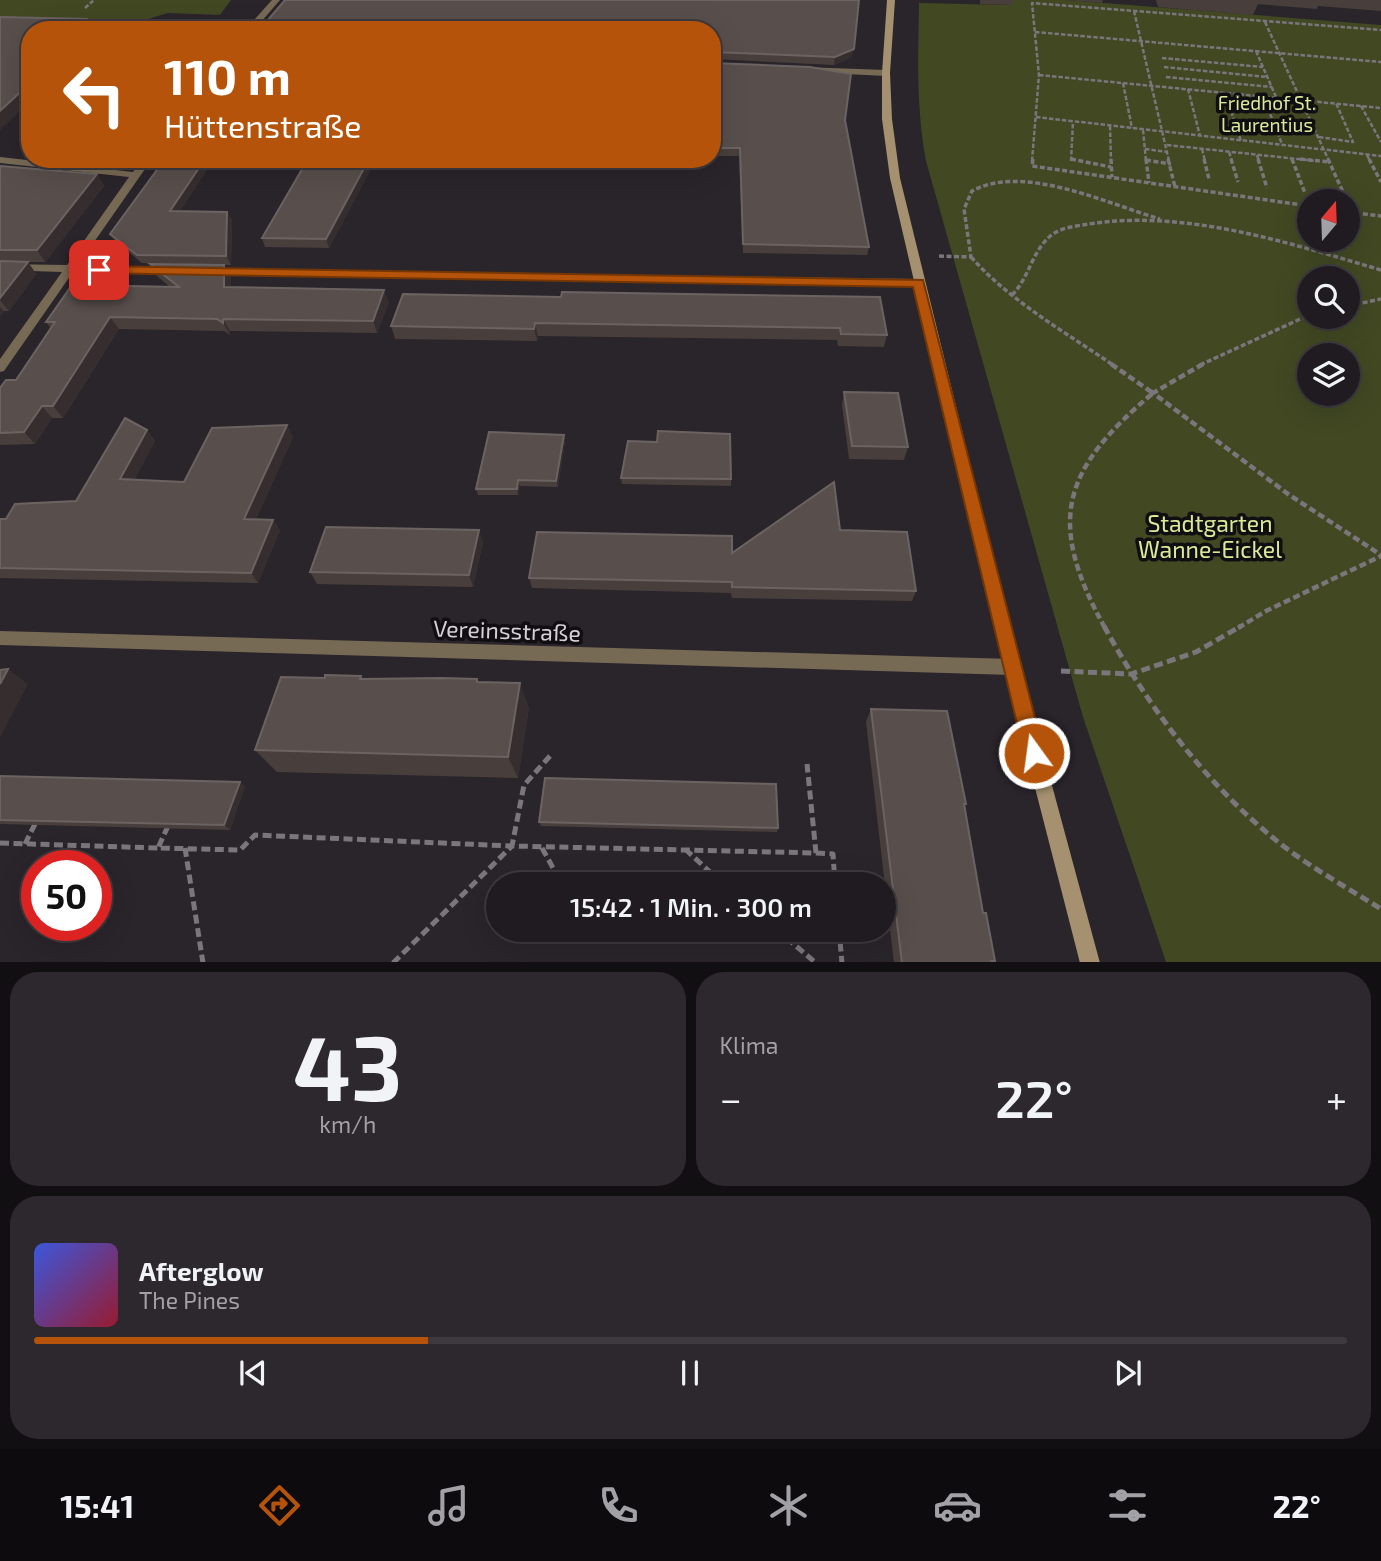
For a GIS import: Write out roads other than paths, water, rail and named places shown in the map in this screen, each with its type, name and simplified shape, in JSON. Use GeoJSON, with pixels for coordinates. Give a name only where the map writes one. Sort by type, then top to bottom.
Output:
{"type":"FeatureCollection","features":[{"type":"Feature","properties":{"kind":"main road"},"geometry":{"type":"LineString","coordinates":[[891,0],[886,73],[887,119],[895,178],[1012,667],[1090,962]]}},
{"type":"Feature","properties":{"kind":"street"},"geometry":{"type":"LineString","coordinates":[[257,21],[275,0]]}},
{"type":"Feature","properties":{"kind":"street"},"geometry":{"type":"LineString","coordinates":[[790,68],[886,73]]}},
{"type":"Feature","properties":{"kind":"street"},"geometry":{"type":"LineString","coordinates":[[0,160],[21,162]]}},
{"type":"Feature","properties":{"kind":"street"},"geometry":{"type":"LineString","coordinates":[[72,168],[135,175]]}},
{"type":"Feature","properties":{"kind":"street"},"geometry":{"type":"LineString","coordinates":[[0,368],[4,356],[71,269],[140,168]]}},
{"type":"Feature","properties":{"kind":"street"},"geometry":{"type":"LineString","coordinates":[[0,267],[182,271]]}},
{"type":"Feature","properties":{"kind":"street"},"geometry":{"type":"LineString","coordinates":[[196,272],[918,283]]}},
{"type":"Feature","properties":{"kind":"street","name":"Vereinsstraße"},"geometry":{"type":"LineString","coordinates":[[0,638],[1012,667]]}},
{"type":"Feature","properties":{"kind":"park label","name":"Friedhof St. Laurentius"},"geometry":{"type":"Point","coordinates":[1267,113]}},
{"type":"Feature","properties":{"kind":"park label","name":"Stadtgarten Wanne-Eickel"},"geometry":{"type":"Point","coordinates":[1210,536]}}]}
